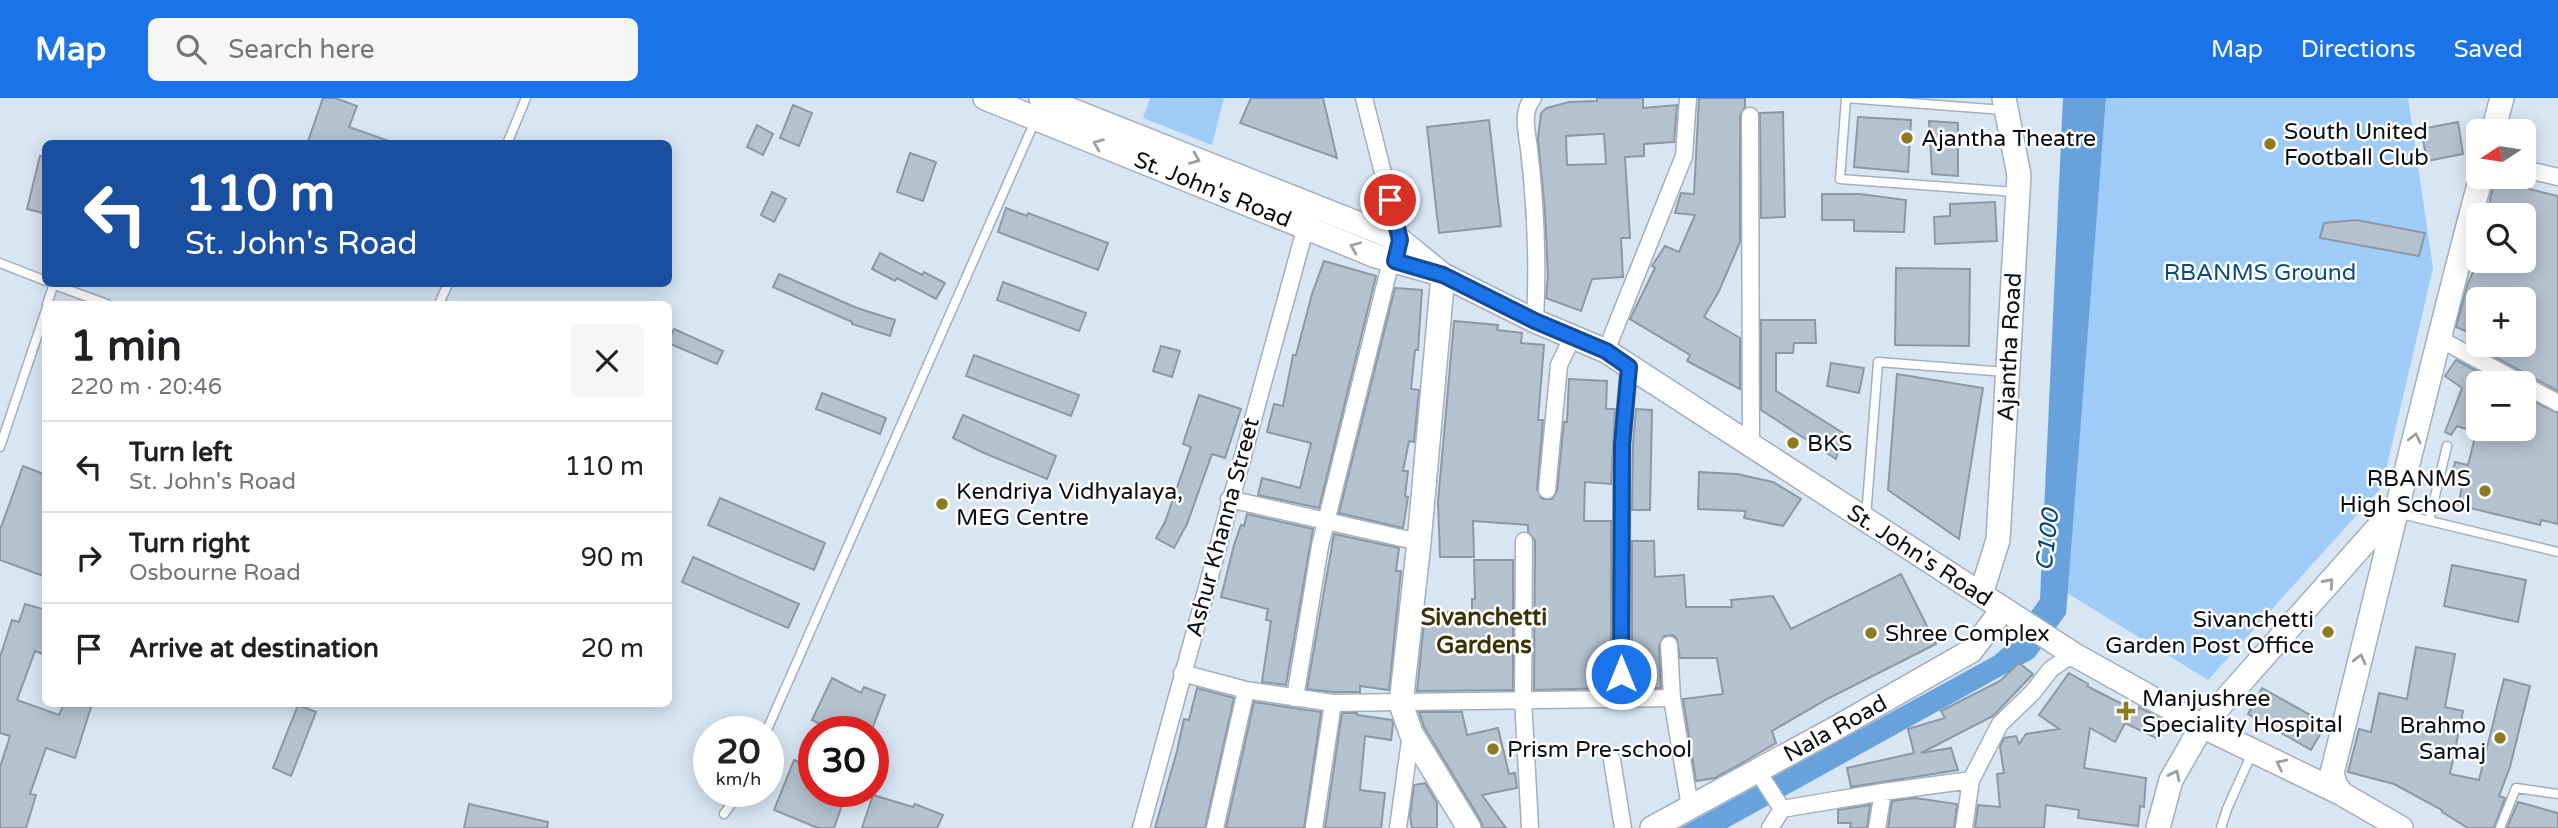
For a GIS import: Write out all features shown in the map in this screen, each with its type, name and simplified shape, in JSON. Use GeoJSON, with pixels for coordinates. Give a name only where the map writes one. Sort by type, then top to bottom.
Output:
{"type":"FeatureCollection","features":[{"type":"Feature","properties":{"kind":"main road","name":"St. John's Road"},"geometry":{"type":"LineString","coordinates":[[985,98],[1038,108],[1395,254],[1535,321],[1606,351],[2073,654],[2202,726],[2342,794],[2401,828]]}},
{"type":"Feature","properties":{"kind":"main road"},"geometry":{"type":"LineString","coordinates":[[2496,119],[2502,98]]}},
{"type":"Feature","properties":{"kind":"main road","name":"Ajantha Road"},"geometry":{"type":"LineString","coordinates":[[1981,594],[1998,540],[2019,176],[2005,104]]}},
{"type":"Feature","properties":{"kind":"main road","name":"St. John's Road"},"geometry":{"type":"LineString","coordinates":[[1038,108],[1306,226],[1395,254]]}},
{"type":"Feature","properties":{"kind":"main road"},"geometry":{"type":"LineString","coordinates":[[2342,794],[2332,773],[2438,338],[2478,189]]}},
{"type":"Feature","properties":{"kind":"main road"},"geometry":{"type":"LineString","coordinates":[[1443,275],[1419,542],[1401,704],[1411,733],[1469,828]]}},
{"type":"Feature","properties":{"kind":"main road"},"geometry":{"type":"LineString","coordinates":[[2158,828],[2171,780],[2202,726],[2398,508]]}},
{"type":"Feature","properties":{"kind":"main road","name":"Nala Road"},"geometry":{"type":"LineString","coordinates":[[1652,828],[1971,651],[2010,612]]}},
{"type":"Feature","properties":{"kind":"street"},"geometry":{"type":"LineString","coordinates":[[1295,698],[1325,522],[1395,254],[1364,98]]}},
{"type":"Feature","properties":{"kind":"street"},"geometry":{"type":"LineString","coordinates":[[1533,98],[1525,113],[1536,215],[1538,274],[1535,321]]}},
{"type":"Feature","properties":{"kind":"street"},"geometry":{"type":"LineString","coordinates":[[1606,351],[1684,156],[1688,98]]}},
{"type":"Feature","properties":{"kind":"street"},"geometry":{"type":"LineString","coordinates":[[1750,116],[1751,446]]}},
{"type":"Feature","properties":{"kind":"street"},"geometry":{"type":"LineString","coordinates":[[2536,172],[2558,177]]}},
{"type":"Feature","properties":{"kind":"street","name":"Ashur Khanna Street"},"geometry":{"type":"LineString","coordinates":[[1141,828],[1306,226]]}},
{"type":"Feature","properties":{"kind":"street"},"geometry":{"type":"LineString","coordinates":[[1546,490],[1559,365],[1572,338]]}},
{"type":"Feature","properties":{"kind":"street"},"geometry":{"type":"LineString","coordinates":[[2438,338],[2498,371]]}},
{"type":"Feature","properties":{"kind":"street"},"geometry":{"type":"LineString","coordinates":[[1621,700],[1622,444],[1629,367]]}},
{"type":"Feature","properties":{"kind":"street"},"geometry":{"type":"LineString","coordinates":[[2536,391],[2558,403]]}},
{"type":"Feature","properties":{"kind":"street"},"geometry":{"type":"LineString","coordinates":[[1229,499],[1419,542]]}},
{"type":"Feature","properties":{"kind":"street"},"geometry":{"type":"LineString","coordinates":[[1524,541],[1523,699],[1530,828]]}},
{"type":"Feature","properties":{"kind":"street"},"geometry":{"type":"LineString","coordinates":[[1669,645],[1672,698],[1690,807]]}},
{"type":"Feature","properties":{"kind":"street"},"geometry":{"type":"LineString","coordinates":[[1964,828],[1970,780],[2000,724],[2033,692],[2051,669],[2073,654]]}},
{"type":"Feature","properties":{"kind":"street"},"geometry":{"type":"LineString","coordinates":[[1182,673],[1246,690],[1333,703],[1672,698]]}},
{"type":"Feature","properties":{"kind":"street"},"geometry":{"type":"LineString","coordinates":[[1215,828],[1246,690]]}},
{"type":"Feature","properties":{"kind":"street"},"geometry":{"type":"LineString","coordinates":[[1314,828],[1333,703]]}},
{"type":"Feature","properties":{"kind":"street"},"geometry":{"type":"LineString","coordinates":[[1398,828],[1411,733]]}},
{"type":"Feature","properties":{"kind":"street"},"geometry":{"type":"LineString","coordinates":[[1612,760],[1623,828]]}},
{"type":"Feature","properties":{"kind":"street"},"geometry":{"type":"LineString","coordinates":[[1780,805],[1970,780]]}},
{"type":"Feature","properties":{"kind":"street"},"geometry":{"type":"LineString","coordinates":[[1764,781],[1780,805]]}},
{"type":"Feature","properties":{"kind":"street"},"geometry":{"type":"LineString","coordinates":[[1877,828],[1883,792]]}},
{"type":"Feature","properties":{"kind":"street"},"geometry":{"type":"LineString","coordinates":[[1770,828],[1780,805]]}},
{"type":"Feature","properties":{"kind":"lane"},"geometry":{"type":"LineString","coordinates":[[509,140],[526,98]]}},
{"type":"Feature","properties":{"kind":"lane"},"geometry":{"type":"LineString","coordinates":[[2005,104],[1846,98],[1840,179],[2018,192]]}},
{"type":"Feature","properties":{"kind":"lane"},"geometry":{"type":"LineString","coordinates":[[773,716],[1038,108]]}},
{"type":"Feature","properties":{"kind":"lane"},"geometry":{"type":"LineString","coordinates":[[0,263],[42,279]]}},
{"type":"Feature","properties":{"kind":"lane"},"geometry":{"type":"LineString","coordinates":[[61,287],[99,301]]}},
{"type":"Feature","properties":{"kind":"lane"},"geometry":{"type":"LineString","coordinates":[[0,447],[42,322]]}},
{"type":"Feature","properties":{"kind":"lane"},"geometry":{"type":"LineString","coordinates":[[1866,520],[1878,362],[2007,372]]}},
{"type":"Feature","properties":{"kind":"lane"},"geometry":{"type":"LineString","coordinates":[[2429,521],[2446,446]]}},
{"type":"Feature","properties":{"kind":"lane"},"geometry":{"type":"LineString","coordinates":[[2398,508],[2429,521],[2558,552]]}},
{"type":"Feature","properties":{"kind":"lane"},"geometry":{"type":"LineString","coordinates":[[2221,828],[2253,751]]}},
{"type":"Feature","properties":{"kind":"lane"},"geometry":{"type":"LineString","coordinates":[[2500,828],[2516,788],[2558,794]]}},
{"type":"Feature","properties":{"kind":"lane"},"geometry":{"type":"LineString","coordinates":[[724,814],[729,807]]}},
{"type":"Feature","properties":{"kind":"green space"},"geometry":{"type":"Polygon","coordinates":[[[1150,98],[1224,98],[1212,145],[1143,118],[1150,98]]]}},
{"type":"Feature","properties":{"kind":"green space","name":"RBANMS Ground"},"geometry":{"type":"Polygon","coordinates":[[[2106,98],[2408,98],[2433,268],[2382,487],[2208,680],[2067,593],[2106,98]]]}},
{"type":"Feature","properties":{"kind":"water","name":"C100"},"geometry":{"type":"Polygon","coordinates":[[[2063,98],[2106,98],[2066,614],[2034,658],[1727,828],[1680,828],[1994,656],[2010,642],[2040,599],[2063,98]]]}},
{"type":"Feature","properties":{"kind":"building"},"geometry":{"type":"Polygon","coordinates":[[[323,98],[335,98],[357,106],[349,127],[386,140],[308,140],[323,98]]]}},
{"type":"Feature","properties":{"kind":"building"},"geometry":{"type":"Polygon","coordinates":[[[1251,98],[1323,98],[1337,158],[1240,123],[1251,98]]]}},
{"type":"Feature","properties":{"kind":"building"},"geometry":{"type":"Polygon","coordinates":[[[1597,98],[1643,98],[1643,108],[1677,105],[1674,142],[1644,144],[1644,156],[1625,157],[1630,238],[1621,238],[1623,277],[1592,279],[1581,311],[1546,298],[1548,276],[1545,213],[1538,138],[1541,113],[1547,108],[1569,102],[1597,101],[1597,98]],[[1604,134],[1566,136],[1567,165],[1606,164],[1604,134]]]}},
{"type":"Feature","properties":{"kind":"building"},"geometry":{"type":"Polygon","coordinates":[[[1699,98],[1745,98],[1745,107],[1740,116],[1740,242],[1719,291],[1704,317],[1740,338],[1740,389],[1687,361],[1690,355],[1630,319],[1655,268],[1652,266],[1665,246],[1679,252],[1695,215],[1675,213],[1681,193],[1694,194],[1699,98]]]}},
{"type":"Feature","properties":{"kind":"building"},"geometry":{"type":"Polygon","coordinates":[[[793,105],[812,113],[799,146],[780,138],[793,105]]]}},
{"type":"Feature","properties":{"kind":"building"},"geometry":{"type":"Polygon","coordinates":[[[1783,112],[1785,217],[1761,218],[1760,113],[1783,112]]]}},
{"type":"Feature","properties":{"kind":"building"},"geometry":{"type":"Polygon","coordinates":[[[1858,117],[1911,120],[1908,172],[1854,167],[1858,117]]]}},
{"type":"Feature","properties":{"kind":"building"},"geometry":{"type":"Polygon","coordinates":[[[1489,120],[1501,226],[1439,233],[1427,127],[1489,120]]]}},
{"type":"Feature","properties":{"kind":"building"},"geometry":{"type":"Polygon","coordinates":[[[1929,121],[1958,123],[1958,176],[1932,174],[1929,121]]]}},
{"type":"Feature","properties":{"kind":"building"},"geometry":{"type":"Polygon","coordinates":[[[2458,122],[2463,154],[2427,161],[2421,129],[2458,122]]]}},
{"type":"Feature","properties":{"kind":"building"},"geometry":{"type":"Polygon","coordinates":[[[757,125],[773,134],[763,155],[747,147],[757,125]]]}},
{"type":"Feature","properties":{"kind":"building"},"geometry":{"type":"Polygon","coordinates":[[[910,153],[936,162],[923,201],[897,192],[910,153]]]}},
{"type":"Feature","properties":{"kind":"building"},"geometry":{"type":"Polygon","coordinates":[[[40,156],[42,156],[42,213],[27,209],[40,156]]]}},
{"type":"Feature","properties":{"kind":"building"},"geometry":{"type":"Polygon","coordinates":[[[2492,189],[2529,189],[2558,196],[2558,391],[2536,379],[2536,371],[2521,371],[2495,357],[2536,357],[2536,287],[2467,287],[2473,273],[2536,273],[2536,203],[2490,203],[2492,189]]]}},
{"type":"Feature","properties":{"kind":"building"},"geometry":{"type":"Polygon","coordinates":[[[772,192],[786,199],[774,222],[761,215],[772,192]]]}},
{"type":"Feature","properties":{"kind":"building"},"geometry":{"type":"Polygon","coordinates":[[[1822,194],[1860,194],[1906,200],[1904,232],[1854,231],[1854,220],[1822,220],[1822,194]]]}},
{"type":"Feature","properties":{"kind":"building"},"geometry":{"type":"Polygon","coordinates":[[[1995,202],[1997,241],[1935,244],[1934,217],[1950,216],[1950,204],[1995,202]]]}},
{"type":"Feature","properties":{"kind":"building"},"geometry":{"type":"Polygon","coordinates":[[[1006,208],[1027,216],[1028,213],[1108,243],[1098,270],[998,232],[1006,208]]]}},
{"type":"Feature","properties":{"kind":"building"},"geometry":{"type":"Polygon","coordinates":[[[2356,220],[2425,233],[2419,256],[2320,238],[2324,223],[2356,220]]]}},
{"type":"Feature","properties":{"kind":"building"},"geometry":{"type":"Polygon","coordinates":[[[880,253],[922,275],[924,272],[945,283],[936,299],[897,278],[895,281],[872,269],[880,253]]]}},
{"type":"Feature","properties":{"kind":"building"},"geometry":{"type":"Polygon","coordinates":[[[1324,261],[1376,276],[1319,508],[1258,495],[1262,478],[1300,488],[1311,443],[1267,432],[1274,404],[1283,406],[1293,355],[1296,355],[1324,261]]]}},
{"type":"Feature","properties":{"kind":"building"},"geometry":{"type":"Polygon","coordinates":[[[1896,268],[1970,269],[1969,346],[1895,345],[1896,268]]]}},
{"type":"Feature","properties":{"kind":"building"},"geometry":{"type":"Polygon","coordinates":[[[779,274],[857,308],[895,320],[890,336],[852,324],[773,287],[779,274]]]}},
{"type":"Feature","properties":{"kind":"building"},"geometry":{"type":"Polygon","coordinates":[[[1003,282],[1086,313],[1079,331],[997,300],[1003,282]]]}},
{"type":"Feature","properties":{"kind":"building"},"geometry":{"type":"Polygon","coordinates":[[[1395,288],[1422,290],[1418,350],[1415,350],[1411,389],[1419,390],[1414,442],[1409,441],[1403,471],[1408,471],[1405,496],[1408,497],[1403,528],[1339,513],[1395,288]]]}},
{"type":"Feature","properties":{"kind":"building"},"geometry":{"type":"Polygon","coordinates":[[[2466,290],[2466,331],[2456,327],[2466,290]]]}},
{"type":"Feature","properties":{"kind":"building"},"geometry":{"type":"Polygon","coordinates":[[[1761,320],[1815,320],[1816,343],[1794,343],[1793,353],[1776,353],[1776,391],[1843,433],[1836,459],[1761,410],[1761,320]]]}},
{"type":"Feature","properties":{"kind":"building"},"geometry":{"type":"Polygon","coordinates":[[[1454,321],[1498,325],[1497,330],[1522,333],[1521,343],[1544,345],[1538,420],[1543,420],[1537,489],[1542,499],[1552,499],[1557,491],[1564,422],[1567,422],[1569,379],[1607,381],[1606,409],[1615,409],[1611,484],[1585,482],[1584,521],[1611,521],[1611,688],[1534,690],[1535,541],[1528,532],[1528,525],[1473,521],[1474,557],[1440,557],[1438,502],[1454,321]]]}},
{"type":"Feature","properties":{"kind":"building"},"geometry":{"type":"Polygon","coordinates":[[[674,329],[723,351],[717,364],[672,345],[674,329]]]}},
{"type":"Feature","properties":{"kind":"building"},"geometry":{"type":"Polygon","coordinates":[[[1161,346],[1180,351],[1172,377],[1153,371],[1161,346]]]}},
{"type":"Feature","properties":{"kind":"building"},"geometry":{"type":"Polygon","coordinates":[[[974,355],[1079,395],[1071,416],[966,376],[974,355]]]}},
{"type":"Feature","properties":{"kind":"building"},"geometry":{"type":"Polygon","coordinates":[[[2456,360],[2477,371],[2466,371],[2466,429],[2457,426],[2451,435],[2445,432],[2462,388],[2445,376],[2456,360]]]}},
{"type":"Feature","properties":{"kind":"building"},"geometry":{"type":"Polygon","coordinates":[[[1831,363],[1864,368],[1859,393],[1827,386],[1831,363]]]}},
{"type":"Feature","properties":{"kind":"building"},"geometry":{"type":"Polygon","coordinates":[[[1897,374],[1983,388],[1959,539],[1888,490],[1897,374]]]}},
{"type":"Feature","properties":{"kind":"building"},"geometry":{"type":"Polygon","coordinates":[[[822,393],[886,418],[880,434],[816,409],[822,393]]]}},
{"type":"Feature","properties":{"kind":"building"},"geometry":{"type":"Polygon","coordinates":[[[1199,395],[1241,409],[1225,458],[1212,454],[1187,524],[1174,548],[1156,538],[1165,522],[1191,447],[1183,444],[1199,395]]]}},
{"type":"Feature","properties":{"kind":"building"},"geometry":{"type":"Polygon","coordinates":[[[2536,403],[2558,413],[2558,524],[2541,520],[2540,525],[2458,505],[2462,487],[2450,484],[2455,462],[2468,465],[2474,441],[2536,441],[2536,403]]]}},
{"type":"Feature","properties":{"kind":"building"},"geometry":{"type":"Polygon","coordinates":[[[1636,409],[1652,410],[1650,510],[1632,510],[1636,409]]]}},
{"type":"Feature","properties":{"kind":"building"},"geometry":{"type":"Polygon","coordinates":[[[963,415],[1056,456],[1047,479],[953,438],[963,415]]]}},
{"type":"Feature","properties":{"kind":"building"},"geometry":{"type":"Polygon","coordinates":[[[23,466],[42,473],[42,576],[0,560],[0,530],[23,466]]]}},
{"type":"Feature","properties":{"kind":"building"},"geometry":{"type":"Polygon","coordinates":[[[1699,472],[1737,474],[1773,482],[1801,499],[1783,526],[1744,518],[1746,511],[1698,509],[1699,472]]]}},
{"type":"Feature","properties":{"kind":"building"},"geometry":{"type":"Polygon","coordinates":[[[720,498],[825,543],[814,570],[708,525],[720,498]]]}},
{"type":"Feature","properties":{"kind":"building"},"geometry":{"type":"Polygon","coordinates":[[[1247,514],[1313,529],[1286,685],[1262,682],[1271,621],[1266,620],[1268,609],[1221,597],[1234,545],[1247,514]]]}},
{"type":"Feature","properties":{"kind":"building"},"geometry":{"type":"Polygon","coordinates":[[[1334,534],[1399,548],[1396,571],[1401,571],[1389,690],[1360,686],[1360,692],[1307,689],[1334,534]]]}},
{"type":"Feature","properties":{"kind":"building"},"geometry":{"type":"Polygon","coordinates":[[[1632,541],[1654,541],[1655,577],[1684,575],[1686,607],[1732,607],[1731,600],[1773,596],[1791,629],[1901,574],[1936,644],[1829,698],[1772,731],[1776,743],[1744,762],[1715,778],[1696,781],[1683,699],[1723,694],[1717,658],[1680,658],[1677,639],[1673,635],[1664,636],[1659,646],[1661,688],[1632,688],[1632,541]]]}},
{"type":"Feature","properties":{"kind":"building"},"geometry":{"type":"Polygon","coordinates":[[[693,557],[799,604],[788,628],[682,582],[693,557]]]}},
{"type":"Feature","properties":{"kind":"building"},"geometry":{"type":"Polygon","coordinates":[[[1474,560],[1513,560],[1513,690],[1417,691],[1425,613],[1472,611],[1472,599],[1475,599],[1474,560]]]}},
{"type":"Feature","properties":{"kind":"building"},"geometry":{"type":"Polygon","coordinates":[[[2452,565],[2526,580],[2518,622],[2444,606],[2452,565]]]}},
{"type":"Feature","properties":{"kind":"building"},"geometry":{"type":"Polygon","coordinates":[[[25,604],[42,609],[42,654],[35,651],[17,700],[59,715],[63,707],[91,707],[75,758],[46,748],[30,794],[36,795],[26,828],[0,828],[0,767],[10,736],[0,733],[0,657],[12,620],[19,622],[25,604]]]}},
{"type":"Feature","properties":{"kind":"building"},"geometry":{"type":"Polygon","coordinates":[[[2416,647],[2455,654],[2445,707],[2463,711],[2450,774],[2479,780],[2504,679],[2530,686],[2510,767],[2499,796],[2505,798],[2494,828],[2468,828],[2442,810],[2394,784],[2348,772],[2359,729],[2371,732],[2379,693],[2407,699],[2416,647]]]}},
{"type":"Feature","properties":{"kind":"building"},"geometry":{"type":"Polygon","coordinates":[[[2019,663],[2033,674],[1993,716],[1921,753],[1951,748],[1958,770],[1851,787],[1847,768],[1914,753],[1908,729],[1945,718],[1941,711],[2000,681],[2019,663]]]}},
{"type":"Feature","properties":{"kind":"building"},"geometry":{"type":"Polygon","coordinates":[[[2069,673],[2112,699],[2137,711],[2139,707],[2165,721],[2156,738],[2125,723],[2115,742],[2090,728],[2084,768],[2146,778],[2144,807],[2140,806],[2138,826],[2078,818],[2079,810],[2046,805],[2044,828],[1975,828],[1978,805],[2000,807],[1997,774],[2004,773],[2000,747],[2004,738],[2016,736],[2019,744],[2026,734],[2059,729],[2039,715],[2069,673]]]}},
{"type":"Feature","properties":{"kind":"building"},"geometry":{"type":"Polygon","coordinates":[[[832,678],[861,693],[864,687],[885,695],[877,716],[814,716],[832,678]]]}},
{"type":"Feature","properties":{"kind":"building"},"geometry":{"type":"Polygon","coordinates":[[[1197,688],[1234,698],[1205,828],[1155,828],[1184,719],[1189,720],[1197,688]]]}},
{"type":"Feature","properties":{"kind":"building"},"geometry":{"type":"Polygon","coordinates":[[[2262,688],[2326,724],[2311,750],[2248,714],[2262,688]]]}},
{"type":"Feature","properties":{"kind":"building"},"geometry":{"type":"Polygon","coordinates":[[[1254,702],[1321,712],[1304,828],[1226,828],[1254,702]]]}},
{"type":"Feature","properties":{"kind":"building"},"geometry":{"type":"Polygon","coordinates":[[[297,707],[316,712],[291,776],[273,768],[297,707]]]}},
{"type":"Feature","properties":{"kind":"building"},"geometry":{"type":"Polygon","coordinates":[[[1419,712],[1462,712],[1467,735],[1498,728],[1509,774],[1515,773],[1517,788],[1482,795],[1506,828],[1483,828],[1424,727],[1419,712]]]}},
{"type":"Feature","properties":{"kind":"building"},"geometry":{"type":"Polygon","coordinates":[[[1342,713],[1392,720],[1391,740],[1365,736],[1360,790],[1385,793],[1381,828],[1325,828],[1342,713]]]}},
{"type":"Feature","properties":{"kind":"building"},"geometry":{"type":"Polygon","coordinates":[[[794,760],[798,762],[798,807],[841,807],[834,828],[818,828],[774,810],[775,807],[784,807],[784,785],[794,760]]]}},
{"type":"Feature","properties":{"kind":"building"},"geometry":{"type":"Polygon","coordinates":[[[1425,783],[1437,803],[1437,828],[1412,828],[1410,816],[1414,785],[1425,783]]]}},
{"type":"Feature","properties":{"kind":"building"},"geometry":{"type":"Polygon","coordinates":[[[1915,798],[1957,804],[1954,828],[1888,828],[1892,801],[1915,798]]]}},
{"type":"Feature","properties":{"kind":"building"},"geometry":{"type":"Polygon","coordinates":[[[889,800],[913,807],[915,804],[943,815],[937,828],[862,828],[869,807],[889,807],[889,800]]]}},
{"type":"Feature","properties":{"kind":"building"},"geometry":{"type":"Polygon","coordinates":[[[2518,802],[2558,813],[2558,828],[2507,828],[2518,802]]]}},
{"type":"Feature","properties":{"kind":"building"},"geometry":{"type":"Polygon","coordinates":[[[469,804],[548,822],[547,828],[464,828],[469,804]]]}},
{"type":"Feature","properties":{"kind":"building"},"geometry":{"type":"Polygon","coordinates":[[[1870,805],[1867,828],[1850,828],[1851,823],[1838,823],[1838,810],[1870,805]]]}},
{"type":"Feature","properties":{"kind":"place","name":"Ajantha Theatre"},"geometry":{"type":"Point","coordinates":[1907,138]}},
{"type":"Feature","properties":{"kind":"place","name":"South United Football Club"},"geometry":{"type":"Point","coordinates":[2270,144]}},
{"type":"Feature","properties":{"kind":"place","name":"BKS"},"geometry":{"type":"Point","coordinates":[1793,443]}},
{"type":"Feature","properties":{"kind":"place","name":"RBANMS High School"},"geometry":{"type":"Point","coordinates":[2485,491]}},
{"type":"Feature","properties":{"kind":"place","name":"Kendriya Vidhyalaya, MEG Centre"},"geometry":{"type":"Point","coordinates":[942,504]}},
{"type":"Feature","properties":{"kind":"place","name":"Sivanchetti Garden Post Office"},"geometry":{"type":"Point","coordinates":[2328,632]}},
{"type":"Feature","properties":{"kind":"place","name":"Shree Complex"},"geometry":{"type":"Point","coordinates":[1871,633]}},
{"type":"Feature","properties":{"kind":"place","name":"Manjushree Speciality Hospital"},"geometry":{"type":"Point","coordinates":[2126,711]}},
{"type":"Feature","properties":{"kind":"place","name":"Brahmo Samaj"},"geometry":{"type":"Point","coordinates":[2500,738]}},
{"type":"Feature","properties":{"kind":"place","name":"Prism Pre-school"},"geometry":{"type":"Point","coordinates":[1493,749]}},
{"type":"Feature","properties":{"kind":"district","name":"Sivanchetti Gardens"},"geometry":{"type":"Point","coordinates":[1484,631]}},
{"type":"Feature","properties":{"kind":"route"},"geometry":{"type":"LineString","coordinates":[[1390,200],[1400,240],[1395,261],[1443,275],[1535,321],[1606,351],[1629,367],[1622,444],[1621,674]]}}]}
